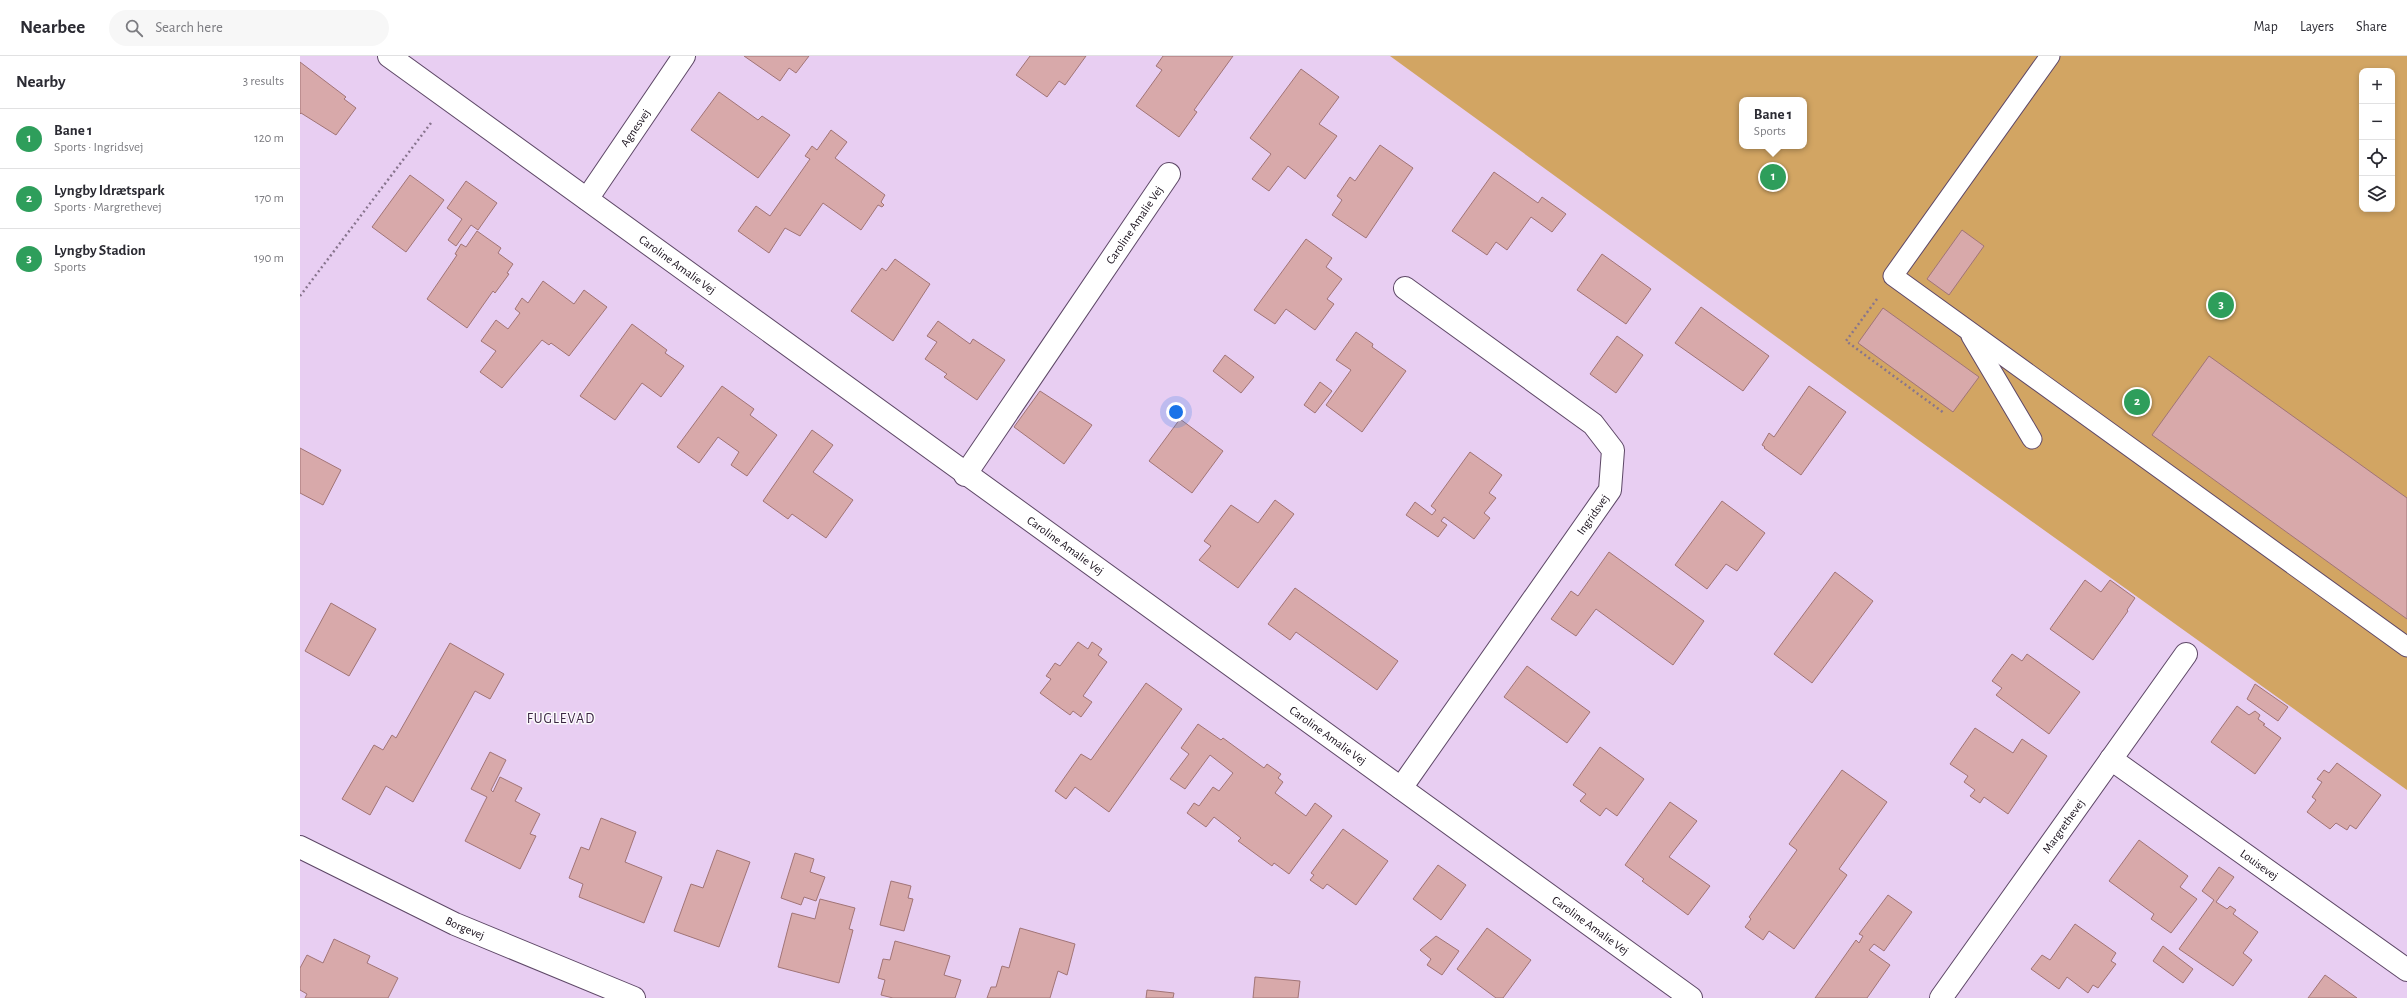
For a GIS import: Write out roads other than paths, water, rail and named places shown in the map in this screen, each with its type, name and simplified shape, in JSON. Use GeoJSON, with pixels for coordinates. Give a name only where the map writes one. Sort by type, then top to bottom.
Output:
{"type":"FeatureCollection","features":[{"type":"Feature","properties":{"kind":"street","name":"Caroline Amalie Vej"},"geometry":{"type":"LineString","coordinates":[[389,56],[964,474],[1691,998]]}},
{"type":"Feature","properties":{"kind":"street","name":"Agnesvej"},"geometry":{"type":"LineString","coordinates":[[587,199],[684,56]]}},
{"type":"Feature","properties":{"kind":"street","name":"Caroline Amalie Vej"},"geometry":{"type":"LineString","coordinates":[[964,474],[1169,174]]}},
{"type":"Feature","properties":{"kind":"street","name":"Ingridsvej"},"geometry":{"type":"LineString","coordinates":[[1400,788],[1610,490],[1613,450],[1593,424],[1405,288]]}},
{"type":"Feature","properties":{"kind":"street","name":"Margrethevej"},"geometry":{"type":"LineString","coordinates":[[1941,998],[2186,654]]}},
{"type":"Feature","properties":{"kind":"street","name":"Louisevej"},"geometry":{"type":"LineString","coordinates":[[2112,759],[2407,970]]}},
{"type":"Feature","properties":{"kind":"street","name":"Borgevej"},"geometry":{"type":"LineString","coordinates":[[300,847],[455,924],[634,998]]}},
{"type":"Feature","properties":{"kind":"lane"},"geometry":{"type":"LineString","coordinates":[[2050,56],[1894,276],[2407,647]]}},
{"type":"Feature","properties":{"kind":"lane"},"geometry":{"type":"LineString","coordinates":[[1967,329],[2032,439]]}},
{"type":"Feature","properties":{"kind":"place","name":"Bane 1"},"geometry":{"type":"Point","coordinates":[1773,177]}},
{"type":"Feature","properties":{"kind":"place","name":"Lyngby Stadion"},"geometry":{"type":"Point","coordinates":[2221,305]}},
{"type":"Feature","properties":{"kind":"place","name":"Lyngby Idrætspark"},"geometry":{"type":"Point","coordinates":[2137,402]}},
{"type":"Feature","properties":{"kind":"district","name":"FUGLEVAD"},"geometry":{"type":"Point","coordinates":[561,718]}}]}
